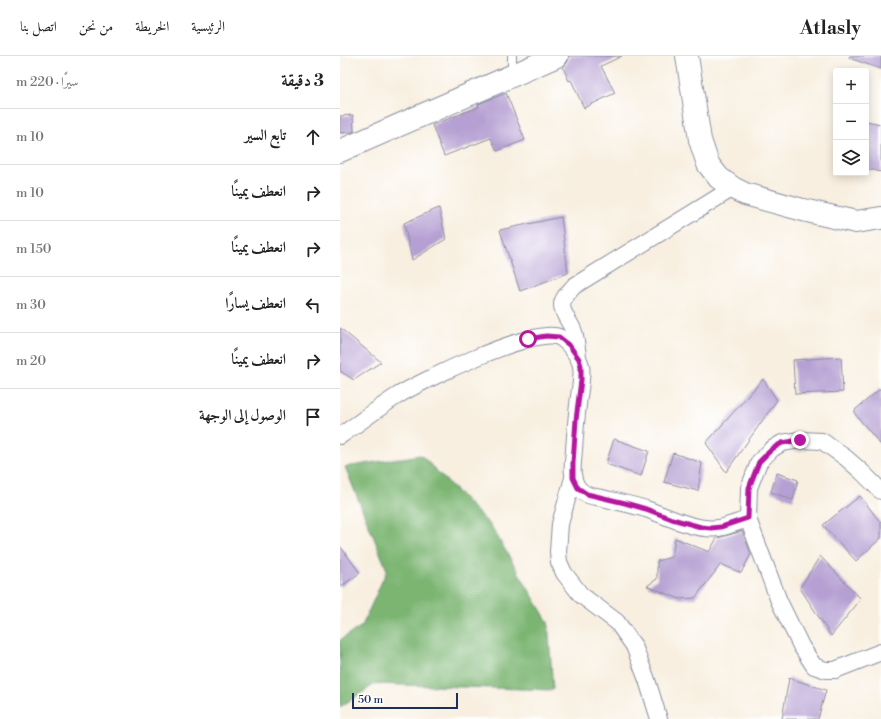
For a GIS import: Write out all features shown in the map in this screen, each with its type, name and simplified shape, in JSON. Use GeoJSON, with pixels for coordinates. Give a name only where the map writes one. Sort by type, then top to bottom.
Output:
{"type":"FeatureCollection","features":[{"type":"Feature","properties":{"kind":"street"},"geometry":{"type":"LineString","coordinates":[[340,151],[512,66],[557,56]]}},
{"type":"Feature","properties":{"kind":"street"},"geometry":{"type":"LineString","coordinates":[[687,56],[700,140],[708,164],[719,178],[745,194],[803,210],[856,222],[881,218]]}},
{"type":"Feature","properties":{"kind":"street"},"geometry":{"type":"LineString","coordinates":[[659,719],[647,680],[634,646],[617,622],[581,595],[564,573],[559,562],[558,552],[560,524],[573,478],[573,463],[581,380],[581,366],[577,343],[562,304],[566,295],[574,286],[733,188]]}},
{"type":"Feature","properties":{"kind":"street"},"geometry":{"type":"LineString","coordinates":[[340,436],[398,396],[437,375],[473,359],[528,339],[546,336],[559,337],[569,345],[579,359]]}},
{"type":"Feature","properties":{"kind":"street"},"geometry":{"type":"LineString","coordinates":[[881,490],[846,458],[822,442],[800,440],[782,443],[772,449],[759,462],[749,488],[748,518],[779,601],[801,646],[814,666],[826,670],[835,670],[881,652]]}},
{"type":"Feature","properties":{"kind":"street"},"geometry":{"type":"LineString","coordinates":[[573,478],[578,488],[587,494],[646,509],[672,519],[701,527],[721,527],[748,518]]}},
{"type":"Feature","properties":{"kind":"green space"},"geometry":{"type":"Polygon","coordinates":[[[421,455],[491,526],[548,622],[553,690],[375,684],[340,707],[340,640],[362,626],[387,570],[345,467],[421,455]]]}},
{"type":"Feature","properties":{"kind":"building"},"geometry":{"type":"Polygon","coordinates":[[[570,56],[622,56],[601,66],[615,93],[584,108],[563,67],[567,63],[570,56]]]}},
{"type":"Feature","properties":{"kind":"building"},"geometry":{"type":"Polygon","coordinates":[[[850,56],[881,56],[881,69],[849,58],[850,56]]]}},
{"type":"Feature","properties":{"kind":"building"},"geometry":{"type":"Polygon","coordinates":[[[506,93],[525,140],[497,151],[491,138],[444,156],[432,125],[479,107],[478,104],[506,93]]]}},
{"type":"Feature","properties":{"kind":"building"},"geometry":{"type":"Polygon","coordinates":[[[353,115],[354,131],[340,133],[340,116],[353,115]]]}},
{"type":"Feature","properties":{"kind":"building"},"geometry":{"type":"Polygon","coordinates":[[[869,122],[881,124],[881,172],[869,169],[869,122]]]}},
{"type":"Feature","properties":{"kind":"building"},"geometry":{"type":"Polygon","coordinates":[[[439,208],[446,239],[412,260],[404,223],[439,208]]]}},
{"type":"Feature","properties":{"kind":"building"},"geometry":{"type":"Polygon","coordinates":[[[561,217],[568,273],[520,291],[500,230],[561,217]]]}},
{"type":"Feature","properties":{"kind":"building"},"geometry":{"type":"Polygon","coordinates":[[[340,328],[381,362],[354,380],[340,371],[340,328]]]}},
{"type":"Feature","properties":{"kind":"building"},"geometry":{"type":"Polygon","coordinates":[[[841,357],[843,392],[795,394],[793,360],[841,357]]]}},
{"type":"Feature","properties":{"kind":"building"},"geometry":{"type":"Polygon","coordinates":[[[763,379],[777,400],[726,472],[706,443],[763,379]]]}},
{"type":"Feature","properties":{"kind":"building"},"geometry":{"type":"Polygon","coordinates":[[[881,388],[881,445],[855,414],[855,410],[881,388]]]}},
{"type":"Feature","properties":{"kind":"building"},"geometry":{"type":"Polygon","coordinates":[[[614,439],[649,451],[641,476],[606,464],[614,439]]]}},
{"type":"Feature","properties":{"kind":"building"},"geometry":{"type":"Polygon","coordinates":[[[673,453],[702,463],[698,491],[664,482],[673,453]]]}},
{"type":"Feature","properties":{"kind":"building"},"geometry":{"type":"Polygon","coordinates":[[[777,473],[798,480],[793,500],[771,492],[777,473]]]}},
{"type":"Feature","properties":{"kind":"building"},"geometry":{"type":"Polygon","coordinates":[[[860,496],[881,523],[881,538],[856,561],[823,525],[860,496]]]}},
{"type":"Feature","properties":{"kind":"building"},"geometry":{"type":"Polygon","coordinates":[[[742,531],[751,554],[741,573],[721,564],[695,598],[680,599],[647,586],[657,579],[657,561],[672,557],[675,538],[709,552],[717,538],[742,531]]]}},
{"type":"Feature","properties":{"kind":"building"},"geometry":{"type":"Polygon","coordinates":[[[340,546],[360,573],[340,587],[340,546]]]}},
{"type":"Feature","properties":{"kind":"building"},"geometry":{"type":"Polygon","coordinates":[[[820,556],[861,599],[831,636],[800,588],[820,556]]]}},
{"type":"Feature","properties":{"kind":"building"},"geometry":{"type":"Polygon","coordinates":[[[789,678],[826,690],[818,719],[782,719],[789,678]]]}},
{"type":"Feature","properties":{"kind":"route"},"geometry":{"type":"LineString","coordinates":[[528,339],[546,336],[559,337],[569,345],[579,359],[581,366],[581,380],[576,420],[573,478],[578,488],[587,494],[646,509],[672,519],[701,527],[721,527],[748,518],[749,488],[759,462],[772,449],[782,443],[800,440]]}}]}
